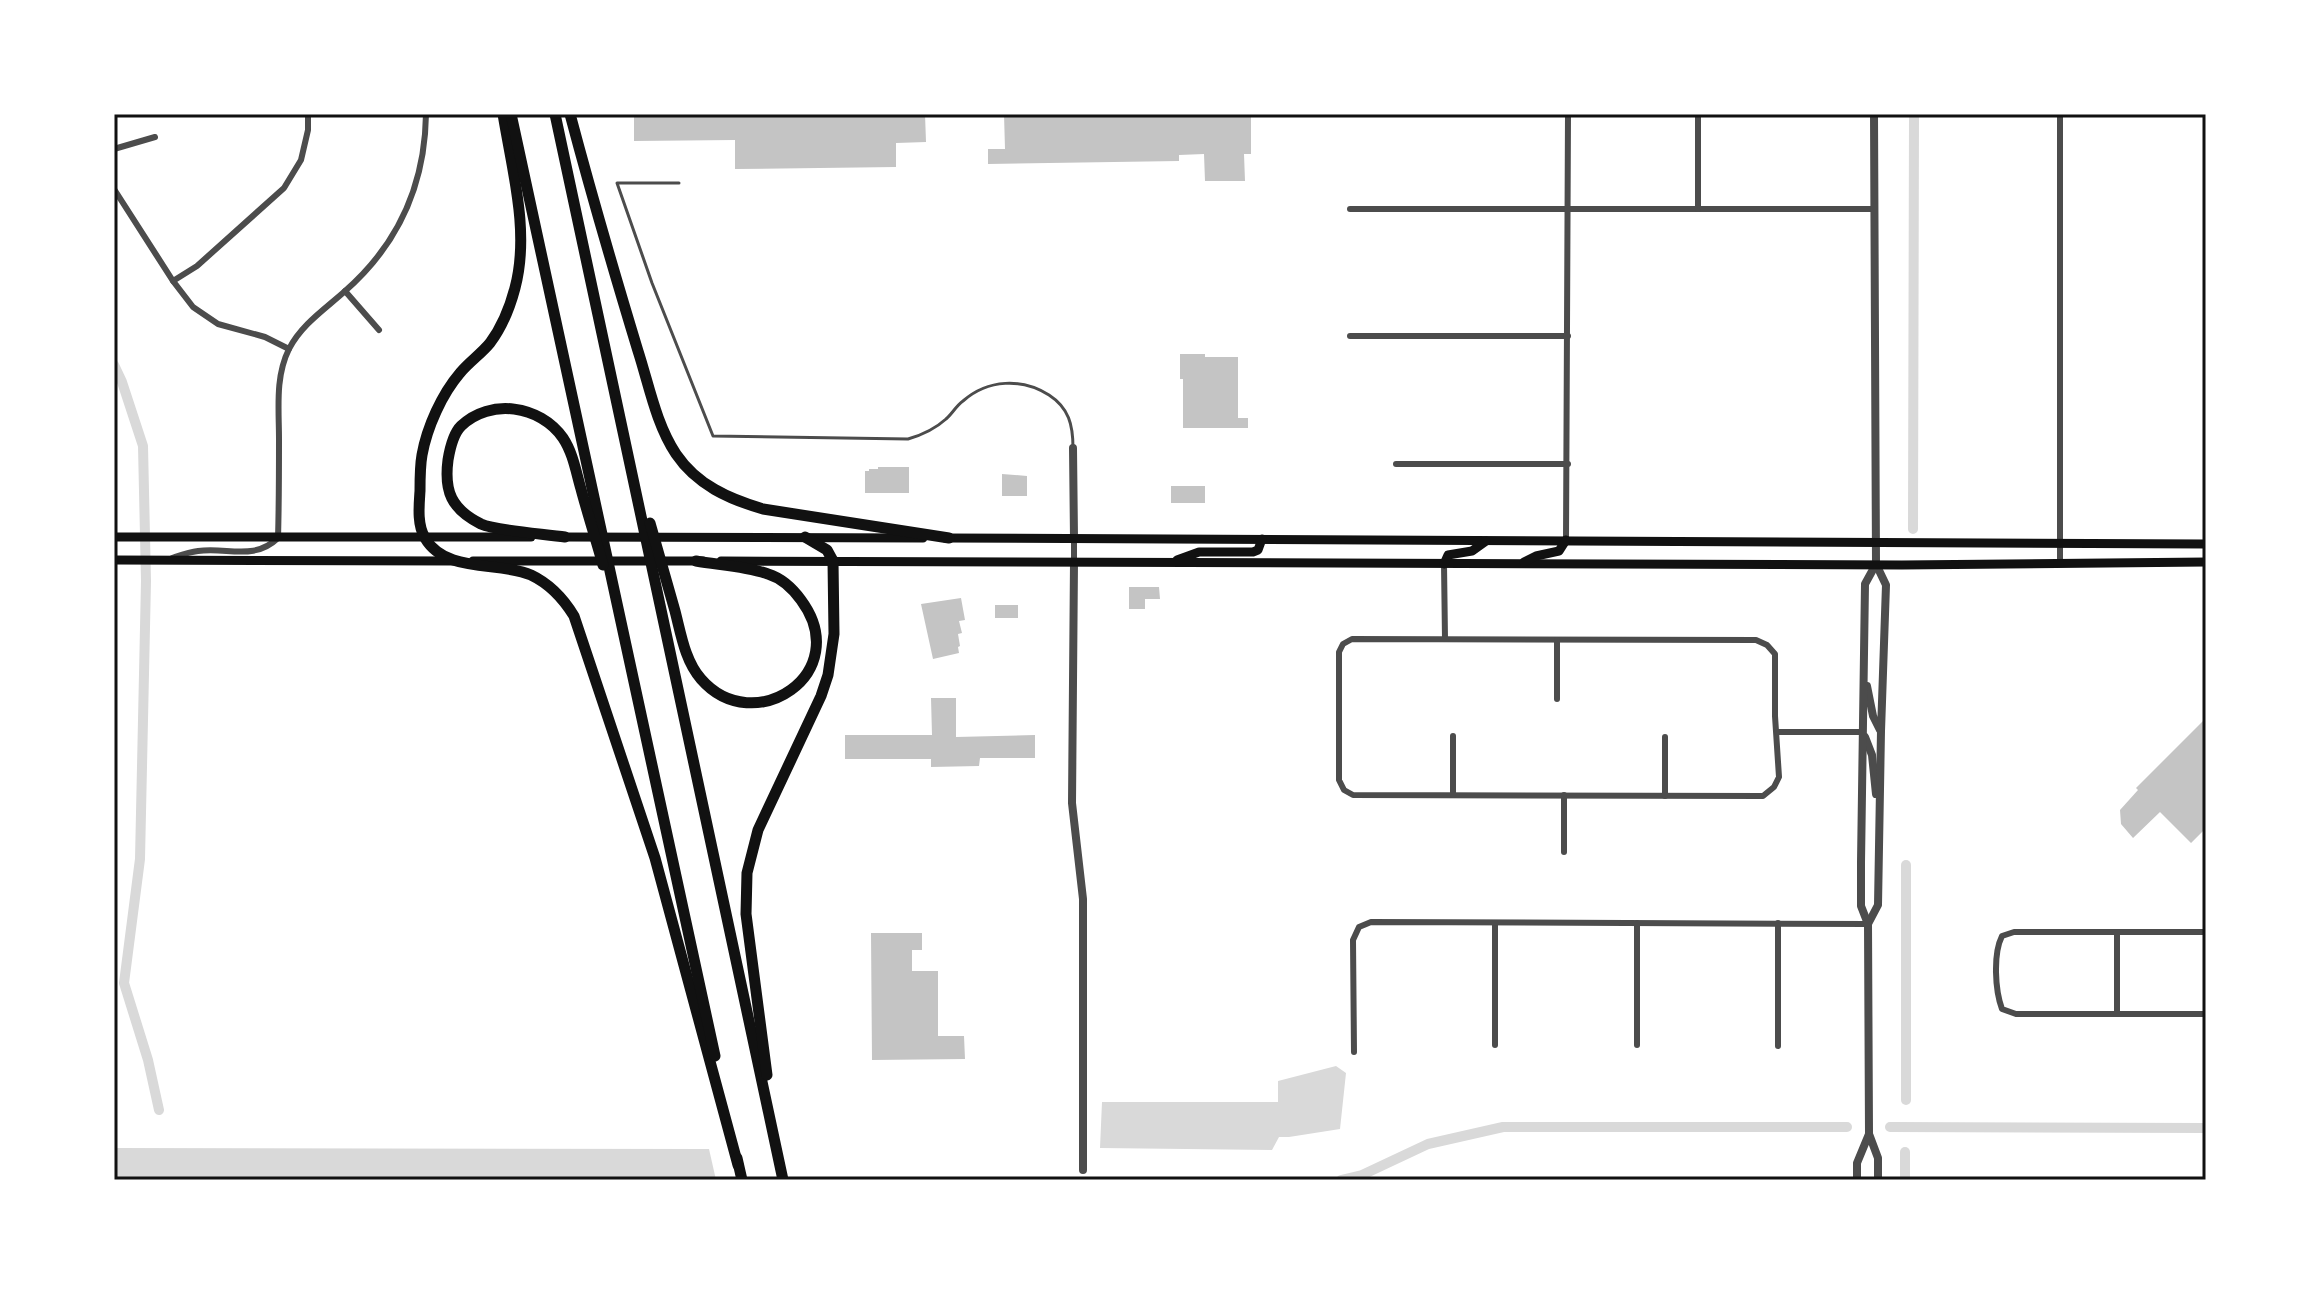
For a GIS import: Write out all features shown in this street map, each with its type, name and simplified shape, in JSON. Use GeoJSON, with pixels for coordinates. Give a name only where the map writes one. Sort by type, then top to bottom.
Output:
{"type":"FeatureCollection","features":[{"type":"Feature","properties":{"kind":"highway"},"geometry":{"type":"LineString","coordinates":[[503,114],[520,224],[519,268],[501,325],[489,344],[458,374],[428,432],[421,456],[419,516],[425,538],[437,551],[455,561],[528,574],[555,591],[574,616],[655,858],[742,1180]]}},
{"type":"Feature","properties":{"kind":"highway"},"geometry":{"type":"LineString","coordinates":[[511,114],[738,1165]]}},
{"type":"Feature","properties":{"kind":"highway"},"geometry":{"type":"LineString","coordinates":[[555,114],[783,1180]]}},
{"type":"Feature","properties":{"kind":"highway"},"geometry":{"type":"LineString","coordinates":[[570,114],[600,228],[660,420],[676,454],[687,468],[719,492],[763,509],[949,538]]}},
{"type":"Feature","properties":{"kind":"highway"},"geometry":{"type":"LineString","coordinates":[[565,537],[484,525],[459,508],[446,480],[449,451],[459,428],[484,412],[509,408],[535,414],[563,437],[573,460],[633,672]]}},
{"type":"Feature","properties":{"kind":"highway"},"geometry":{"type":"LineString","coordinates":[[621,420],[694,671],[712,690],[735,700],[759,702],[793,689],[810,669],[815,655],[816,635],[811,614],[796,593],[769,574],[696,561]]}},
{"type":"Feature","properties":{"kind":"highway"},"geometry":{"type":"LineString","coordinates":[[778,1159],[746,914],[747,873],[758,830],[828,675],[834,634],[833,561],[827,550],[805,537]]}},
{"type":"Feature","properties":{"kind":"main road"},"geometry":{"type":"LineString","coordinates":[[114,537],[696,536],[2206,544]]}},
{"type":"Feature","properties":{"kind":"main road"},"geometry":{"type":"LineString","coordinates":[[1170,563],[1199,552],[1253,552],[1258,550],[1262,539]]}},
{"type":"Feature","properties":{"kind":"main road"},"geometry":{"type":"LineString","coordinates":[[1521,564],[1536,556],[1559,551],[1566,540]]}},
{"type":"Feature","properties":{"kind":"main road"},"geometry":{"type":"LineString","coordinates":[[1444,564],[1448,555],[1472,551],[1486,541]]}},
{"type":"Feature","properties":{"kind":"main road"},"geometry":{"type":"LineString","coordinates":[[114,560],[1444,564],[2206,562]]}},
{"type":"Feature","properties":{"kind":"street"},"geometry":{"type":"LineString","coordinates":[[173,281],[197,266],[284,188],[294,175],[306,146],[308,114]]}},
{"type":"Feature","properties":{"kind":"street"},"geometry":{"type":"LineString","coordinates":[[160,561],[198,551],[257,551],[268,548],[278,538],[279,390],[289,349],[305,327],[377,260],[402,221],[423,158],[426,114]]}},
{"type":"Feature","properties":{"kind":"street"},"geometry":{"type":"LineString","coordinates":[[1566,540],[1568,114]]}},
{"type":"Feature","properties":{"kind":"street"},"geometry":{"type":"LineString","coordinates":[[1698,114],[1698,209]]}},
{"type":"Feature","properties":{"kind":"street"},"geometry":{"type":"LineString","coordinates":[[1868,924],[1878,905],[1886,585],[1876,564],[1874,114]]}},
{"type":"Feature","properties":{"kind":"street"},"geometry":{"type":"LineString","coordinates":[[2060,114],[2060,564]]}},
{"type":"Feature","properties":{"kind":"street"},"geometry":{"type":"LineString","coordinates":[[114,149],[155,137]]}},
{"type":"Feature","properties":{"kind":"street"},"geometry":{"type":"LineString","coordinates":[[114,189],[183,297],[205,317],[225,327],[265,337],[289,349]]}},
{"type":"Feature","properties":{"kind":"street"},"geometry":{"type":"LineString","coordinates":[[1350,209],[1874,209]]}},
{"type":"Feature","properties":{"kind":"street"},"geometry":{"type":"LineString","coordinates":[[345,291],[379,330]]}},
{"type":"Feature","properties":{"kind":"street"},"geometry":{"type":"LineString","coordinates":[[1350,336],[1568,336]]}},
{"type":"Feature","properties":{"kind":"street"},"geometry":{"type":"LineString","coordinates":[[1073,448],[1072,803],[1083,899],[1083,1180]]}},
{"type":"Feature","properties":{"kind":"street"},"geometry":{"type":"LineString","coordinates":[[1396,464],[1568,464]]}},
{"type":"Feature","properties":{"kind":"street"},"geometry":{"type":"LineString","coordinates":[[1444,564],[1445,639]]}},
{"type":"Feature","properties":{"kind":"street"},"geometry":{"type":"LineString","coordinates":[[1876,564],[1865,584],[1861,906],[1868,924],[1869,1134],[1878,1158],[1878,1180]]}},
{"type":"Feature","properties":{"kind":"street"},"geometry":{"type":"LineString","coordinates":[[1352,639],[1445,639],[1756,640],[1767,645],[1775,654],[1779,777],[1774,787],[1763,796],[1353,795],[1344,790],[1339,780],[1339,652],[1343,644],[1352,639]]}},
{"type":"Feature","properties":{"kind":"street"},"geometry":{"type":"LineString","coordinates":[[1557,640],[1557,699]]}},
{"type":"Feature","properties":{"kind":"street"},"geometry":{"type":"LineString","coordinates":[[1864,666],[1873,716],[1881,731]]}},
{"type":"Feature","properties":{"kind":"street"},"geometry":{"type":"LineString","coordinates":[[1777,732],[1863,732]]}},
{"type":"Feature","properties":{"kind":"street"},"geometry":{"type":"LineString","coordinates":[[1863,732],[1872,755],[1880,834]]}},
{"type":"Feature","properties":{"kind":"street"},"geometry":{"type":"LineString","coordinates":[[1453,736],[1453,795]]}},
{"type":"Feature","properties":{"kind":"street"},"geometry":{"type":"LineString","coordinates":[[1665,737],[1665,796]]}},
{"type":"Feature","properties":{"kind":"street"},"geometry":{"type":"LineString","coordinates":[[1564,795],[1564,852]]}},
{"type":"Feature","properties":{"kind":"street"},"geometry":{"type":"LineString","coordinates":[[1354,1052],[1353,940],[1359,927],[1371,922],[1868,924]]}},
{"type":"Feature","properties":{"kind":"street"},"geometry":{"type":"LineString","coordinates":[[1495,923],[1495,1045]]}},
{"type":"Feature","properties":{"kind":"street"},"geometry":{"type":"LineString","coordinates":[[1637,923],[1637,1045]]}},
{"type":"Feature","properties":{"kind":"street"},"geometry":{"type":"LineString","coordinates":[[1778,923],[1778,1046]]}},
{"type":"Feature","properties":{"kind":"street"},"geometry":{"type":"LineString","coordinates":[[2206,932],[2014,932],[2002,936],[1997,946],[1997,996],[2002,1009],[2016,1014],[2206,1014]]}},
{"type":"Feature","properties":{"kind":"street"},"geometry":{"type":"LineString","coordinates":[[2117,932],[2117,1014]]}},
{"type":"Feature","properties":{"kind":"street"},"geometry":{"type":"LineString","coordinates":[[1857,1180],[1857,1163],[1869,1134]]}},
{"type":"Feature","properties":{"kind":"lane"},"geometry":{"type":"LineString","coordinates":[[679,183],[617,183],[652,283],[713,436],[908,439],[925,434],[979,390],[1016,382],[1031,385],[1063,407],[1071,420],[1073,448]]}},
{"type":"Feature","properties":{"kind":"shaded area"},"geometry":{"type":"Polygon","coordinates":[[[1336,1066],[1346,1073],[1340,1129],[1279,1137],[1272,1150],[1100,1148],[1102,1102],[1278,1102],[1278,1081],[1336,1066]]]}},
{"type":"Feature","properties":{"kind":"shaded area"},"geometry":{"type":"Polygon","coordinates":[[[114,1148],[709,1149],[716,1180],[114,1180],[114,1148]]]}},
{"type":"Feature","properties":{"kind":"building"},"geometry":{"type":"Polygon","coordinates":[[[634,114],[925,114],[926,142],[896,143],[896,167],[735,169],[735,140],[634,141],[634,114]]]}},
{"type":"Feature","properties":{"kind":"building"},"geometry":{"type":"Polygon","coordinates":[[[1004,114],[1251,114],[1251,154],[1244,154],[1245,181],[1205,181],[1204,154],[1179,155],[1179,161],[988,164],[988,149],[1005,149],[1004,114]]]}},
{"type":"Feature","properties":{"kind":"building"},"geometry":{"type":"Polygon","coordinates":[[[1180,354],[1238,357],[1238,418],[1248,418],[1248,428],[1183,428],[1180,354]]]}},
{"type":"Feature","properties":{"kind":"building"},"geometry":{"type":"Polygon","coordinates":[[[878,467],[909,467],[909,493],[865,493],[865,471],[878,467]]]}},
{"type":"Feature","properties":{"kind":"building"},"geometry":{"type":"Polygon","coordinates":[[[1002,474],[1027,476],[1027,496],[1002,496],[1002,474]]]}},
{"type":"Feature","properties":{"kind":"building"},"geometry":{"type":"Polygon","coordinates":[[[1171,486],[1205,486],[1205,503],[1171,503],[1171,486]]]}},
{"type":"Feature","properties":{"kind":"building"},"geometry":{"type":"Polygon","coordinates":[[[1129,587],[1159,587],[1160,599],[1145,599],[1145,609],[1129,609],[1129,587]]]}},
{"type":"Feature","properties":{"kind":"building"},"geometry":{"type":"Polygon","coordinates":[[[961,598],[965,620],[959,621],[962,633],[958,634],[959,653],[933,659],[921,604],[961,598]]]}},
{"type":"Feature","properties":{"kind":"building"},"geometry":{"type":"Polygon","coordinates":[[[995,605],[1018,605],[1018,618],[995,618],[995,605]]]}},
{"type":"Feature","properties":{"kind":"building"},"geometry":{"type":"Polygon","coordinates":[[[931,698],[956,698],[956,737],[1035,735],[1035,758],[980,758],[979,766],[931,767],[931,759],[845,759],[845,735],[932,735],[931,698]]]}},
{"type":"Feature","properties":{"kind":"building"},"geometry":{"type":"Polygon","coordinates":[[[2206,718],[2206,828],[2191,843],[2160,812],[2133,838],[2121,824],[2120,810],[2138,790],[2136,788],[2206,718]]]}},
{"type":"Feature","properties":{"kind":"building"},"geometry":{"type":"Polygon","coordinates":[[[871,933],[922,933],[922,950],[912,950],[912,971],[938,971],[938,1036],[964,1036],[965,1059],[872,1060],[871,933]]]}},
{"type":"Feature","properties":{"kind":"waterway"},"geometry":{"type":"LineString","coordinates":[[1913,529],[1914,114]]}},
{"type":"Feature","properties":{"kind":"waterway"},"geometry":{"type":"LineString","coordinates":[[114,365],[143,446],[146,581],[140,859],[124,983],[148,1060],[159,1110]]}},
{"type":"Feature","properties":{"kind":"waterway"},"geometry":{"type":"LineString","coordinates":[[1906,865],[1906,1100]]}},
{"type":"Feature","properties":{"kind":"waterway"},"geometry":{"type":"LineString","coordinates":[[1341,1180],[1362,1175],[1428,1144],[1503,1127],[1847,1127]]}},
{"type":"Feature","properties":{"kind":"waterway"},"geometry":{"type":"LineString","coordinates":[[1890,1127],[2206,1128]]}},
{"type":"Feature","properties":{"kind":"waterway"},"geometry":{"type":"LineString","coordinates":[[1905,1152],[1905,1180]]}}]}
